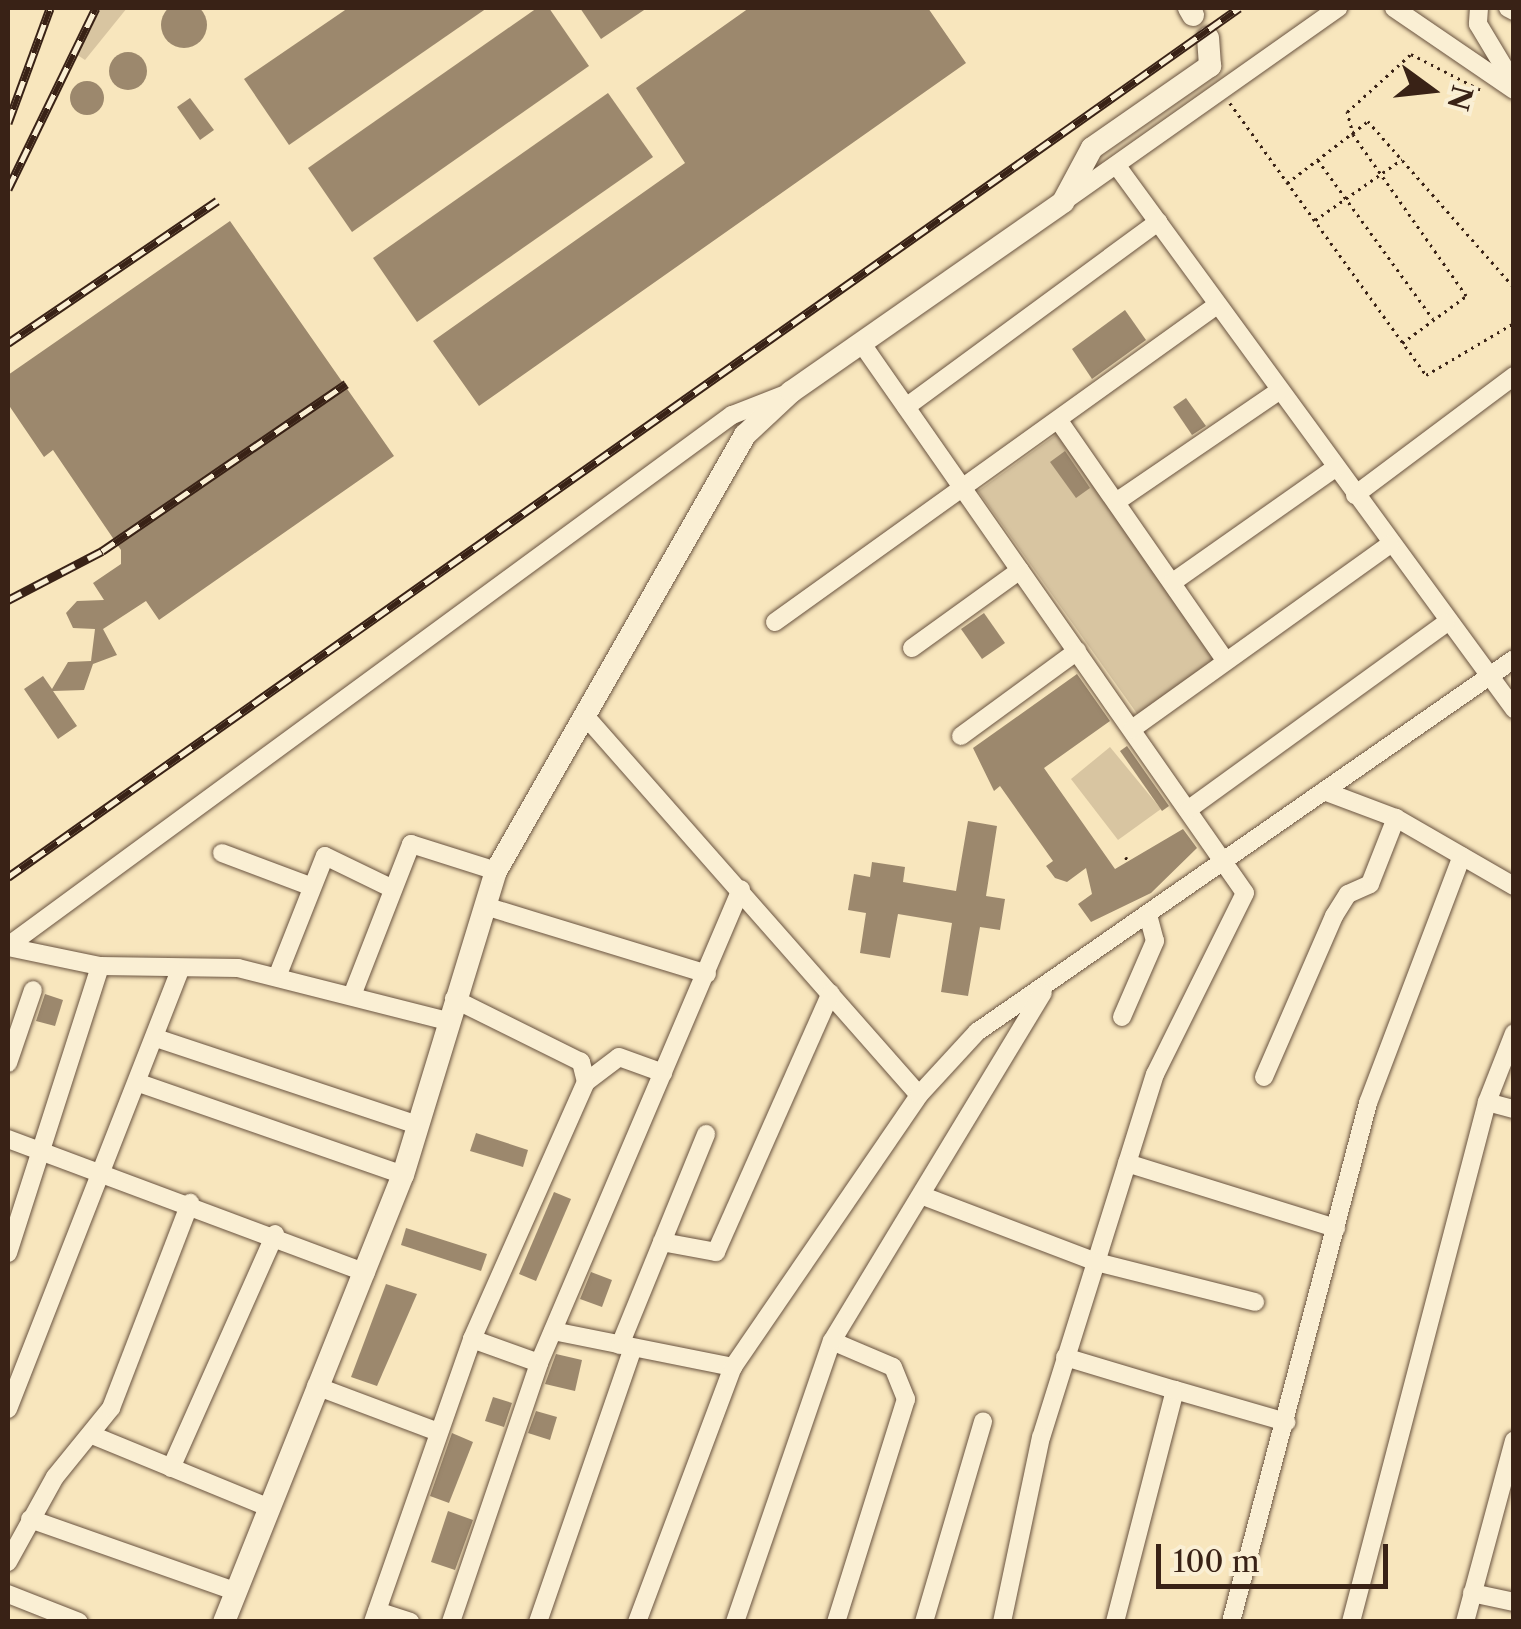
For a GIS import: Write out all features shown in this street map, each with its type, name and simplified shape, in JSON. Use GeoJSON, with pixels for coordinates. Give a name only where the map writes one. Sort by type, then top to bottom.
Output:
{"type":"FeatureCollection","features":[{"type":"Feature","properties":{"kind":"street"},"geometry":{"type":"LineString","coordinates":[[224,1622],[265,1506],[366,1272],[403,1175],[496,871],[587,718],[745,434],[791,392],[1223,94],[1338,8]]}},
{"type":"Feature","properties":{"kind":"street"},"geometry":{"type":"LineString","coordinates":[[1394,8],[1509,90]]}},
{"type":"Feature","properties":{"kind":"street"},"geometry":{"type":"LineString","coordinates":[[1480,8],[1478,24],[1509,90]]}},
{"type":"Feature","properties":{"kind":"street"},"geometry":{"type":"LineString","coordinates":[[1063,202],[1092,148],[1210,66],[1208,38]]}},
{"type":"Feature","properties":{"kind":"street"},"geometry":{"type":"LineString","coordinates":[[1118,166],[1485,676],[1514,709]]}},
{"type":"Feature","properties":{"kind":"street"},"geometry":{"type":"LineString","coordinates":[[906,407],[1158,222]]}},
{"type":"Feature","properties":{"kind":"street"},"geometry":{"type":"LineString","coordinates":[[775,622],[1217,305]]}},
{"type":"Feature","properties":{"kind":"street"},"geometry":{"type":"LineString","coordinates":[[862,344],[1127,727],[1228,865],[1242,902],[1155,1074],[1065,1357],[1002,1622]]}},
{"type":"Feature","properties":{"kind":"street"},"geometry":{"type":"LineString","coordinates":[[1354,495],[1514,376]]}},
{"type":"Feature","properties":{"kind":"street"},"geometry":{"type":"LineString","coordinates":[[1116,502],[1280,391]]}},
{"type":"Feature","properties":{"kind":"street"},"geometry":{"type":"LineString","coordinates":[[8,947],[732,415],[791,392]]}},
{"type":"Feature","properties":{"kind":"street"},"geometry":{"type":"LineString","coordinates":[[1059,421],[1226,661]]}},
{"type":"Feature","properties":{"kind":"street"},"geometry":{"type":"LineString","coordinates":[[1174,582],[1334,468]]}},
{"type":"Feature","properties":{"kind":"street"},"geometry":{"type":"LineString","coordinates":[[1127,727],[1390,544]]}},
{"type":"Feature","properties":{"kind":"street"},"geometry":{"type":"LineString","coordinates":[[912,648],[1020,570]]}},
{"type":"Feature","properties":{"kind":"street"},"geometry":{"type":"LineString","coordinates":[[1184,808],[1446,622]]}},
{"type":"Feature","properties":{"kind":"street"},"geometry":{"type":"LineString","coordinates":[[962,736],[1078,651]]}},
{"type":"Feature","properties":{"kind":"street"},"geometry":{"type":"LineString","coordinates":[[637,1622],[733,1367],[919,1095],[977,1032],[1228,865],[1324,791],[1514,659]]}},
{"type":"Feature","properties":{"kind":"street"},"geometry":{"type":"LineString","coordinates":[[587,718],[919,1095]]}},
{"type":"Feature","properties":{"kind":"street"},"geometry":{"type":"LineString","coordinates":[[1324,791],[1396,818],[1514,886]]}},
{"type":"Feature","properties":{"kind":"street"},"geometry":{"type":"LineString","coordinates":[[1264,1076],[1334,916],[1348,894],[1370,884],[1396,818]]}},
{"type":"Feature","properties":{"kind":"street"},"geometry":{"type":"LineString","coordinates":[[353,993],[390,888],[411,844],[496,871]]}},
{"type":"Feature","properties":{"kind":"street"},"geometry":{"type":"LineString","coordinates":[[222,853],[310,886]]}},
{"type":"Feature","properties":{"kind":"street"},"geometry":{"type":"LineString","coordinates":[[277,977],[325,856],[390,888]]}},
{"type":"Feature","properties":{"kind":"street"},"geometry":{"type":"LineString","coordinates":[[1231,1622],[1368,1103],[1462,856]]}},
{"type":"Feature","properties":{"kind":"street"},"geometry":{"type":"LineString","coordinates":[[450,1622],[540,1363],[740,889]]}},
{"type":"Feature","properties":{"kind":"street"},"geometry":{"type":"LineString","coordinates":[[485,906],[707,974]]}},
{"type":"Feature","properties":{"kind":"street"},"geometry":{"type":"LineString","coordinates":[[1122,1016],[1157,935],[1149,918]]}},
{"type":"Feature","properties":{"kind":"street"},"geometry":{"type":"LineString","coordinates":[[8,947],[100,966],[277,977],[451,1010],[581,1062],[586,1082]]}},
{"type":"Feature","properties":{"kind":"street"},"geometry":{"type":"LineString","coordinates":[[10,1240],[45,1151],[100,966]]}},
{"type":"Feature","properties":{"kind":"street"},"geometry":{"type":"LineString","coordinates":[[8,1409],[100,1170],[139,1083],[179,972]]}},
{"type":"Feature","properties":{"kind":"street"},"geometry":{"type":"LineString","coordinates":[[735,1622],[832,1340],[926,1196],[1047,986]]}},
{"type":"Feature","properties":{"kind":"street"},"geometry":{"type":"LineString","coordinates":[[8,1063],[34,990]]}},
{"type":"Feature","properties":{"kind":"street"},"geometry":{"type":"LineString","coordinates":[[662,1242],[716,1252],[832,993]]}},
{"type":"Feature","properties":{"kind":"street"},"geometry":{"type":"LineString","coordinates":[[1351,1622],[1487,1102],[1514,1033]]}},
{"type":"Feature","properties":{"kind":"street"},"geometry":{"type":"LineString","coordinates":[[156,1038],[418,1126]]}},
{"type":"Feature","properties":{"kind":"street"},"geometry":{"type":"LineString","coordinates":[[410,1622],[375,1616],[436,1431],[472,1339],[586,1082],[620,1057],[662,1073]]}},
{"type":"Feature","properties":{"kind":"street"},"geometry":{"type":"LineString","coordinates":[[139,1083],[403,1175]]}},
{"type":"Feature","properties":{"kind":"street"},"geometry":{"type":"LineString","coordinates":[[1487,1102],[1514,1108]]}},
{"type":"Feature","properties":{"kind":"street"},"geometry":{"type":"LineString","coordinates":[[538,1622],[662,1242],[706,1134]]}},
{"type":"Feature","properties":{"kind":"street"},"geometry":{"type":"LineString","coordinates":[[8,1139],[275,1234],[366,1272]]}},
{"type":"Feature","properties":{"kind":"street"},"geometry":{"type":"LineString","coordinates":[[1127,1163],[1336,1228]]}},
{"type":"Feature","properties":{"kind":"street"},"geometry":{"type":"LineString","coordinates":[[926,1196],[1096,1262],[1255,1302]]}},
{"type":"Feature","properties":{"kind":"street"},"geometry":{"type":"LineString","coordinates":[[8,1562],[30,1519],[92,1435],[128,1374],[190,1203]]}},
{"type":"Feature","properties":{"kind":"street"},"geometry":{"type":"LineString","coordinates":[[170,1468],[275,1234]]}},
{"type":"Feature","properties":{"kind":"street"},"geometry":{"type":"LineString","coordinates":[[553,1331],[733,1367]]}},
{"type":"Feature","properties":{"kind":"street"},"geometry":{"type":"LineString","coordinates":[[472,1339],[540,1363]]}},
{"type":"Feature","properties":{"kind":"street"},"geometry":{"type":"LineString","coordinates":[[832,1340],[892,1367],[906,1399],[836,1622]]}},
{"type":"Feature","properties":{"kind":"street"},"geometry":{"type":"LineString","coordinates":[[1065,1357],[1286,1422]]}},
{"type":"Feature","properties":{"kind":"street"},"geometry":{"type":"LineString","coordinates":[[316,1386],[436,1431]]}},
{"type":"Feature","properties":{"kind":"street"},"geometry":{"type":"LineString","coordinates":[[1114,1622],[1175,1390]]}},
{"type":"Feature","properties":{"kind":"street"},"geometry":{"type":"LineString","coordinates":[[924,1622],[982,1422]]}},
{"type":"Feature","properties":{"kind":"street"},"geometry":{"type":"LineString","coordinates":[[92,1435],[265,1506]]}},
{"type":"Feature","properties":{"kind":"street"},"geometry":{"type":"LineString","coordinates":[[1464,1622],[1514,1441]]}},
{"type":"Feature","properties":{"kind":"street"},"geometry":{"type":"LineString","coordinates":[[30,1519],[234,1592]]}},
{"type":"Feature","properties":{"kind":"street"},"geometry":{"type":"LineString","coordinates":[[1472,1593],[1514,1602]]}},
{"type":"Feature","properties":{"kind":"street"},"geometry":{"type":"LineString","coordinates":[[8,1594],[73,1620]]}},
{"type":"Feature","properties":{"kind":"path"},"geometry":{"type":"LineString","coordinates":[[1402,343],[1466,296],[1345,120],[1355,97],[1411,54],[1509,90]]}},
{"type":"Feature","properties":{"kind":"path"},"geometry":{"type":"LineString","coordinates":[[1223,94],[1402,343],[1434,375],[1514,322]]}},
{"type":"Feature","properties":{"kind":"path"},"geometry":{"type":"LineString","coordinates":[[1287,183],[1368,121],[1514,286]]}},
{"type":"Feature","properties":{"kind":"path"},"geometry":{"type":"LineString","coordinates":[[1314,221],[1402,159]]}},
{"type":"Feature","properties":{"kind":"path"},"geometry":{"type":"LineString","coordinates":[[1318,160],[1434,320]]}},
{"type":"Feature","properties":{"kind":"shaded area"},"geometry":{"type":"Polygon","coordinates":[[[98,8],[127,8],[85,60],[73,52],[98,8]]]}},
{"type":"Feature","properties":{"kind":"shaded area"},"geometry":{"type":"Polygon","coordinates":[[[1057,434],[1217,658],[1138,715],[978,491],[1057,434]]]}},
{"type":"Feature","properties":{"kind":"shaded area"},"geometry":{"type":"Polygon","coordinates":[[[1110,747],[1161,809],[1118,840],[1071,779],[1110,747]]]}},
{"type":"Feature","properties":{"kind":"building"},"geometry":{"type":"Polygon","coordinates":[[[184,2],[200,9],[207,25],[200,41],[184,48],[168,41],[161,25],[168,9],[184,2]]]}},
{"type":"Feature","properties":{"kind":"building"},"geometry":{"type":"Polygon","coordinates":[[[348,8],[487,8],[289,145],[244,79],[348,8]]]}},
{"type":"Feature","properties":{"kind":"building"},"geometry":{"type":"Polygon","coordinates":[[[537,8],[549,8],[589,66],[352,232],[308,168],[537,8]]]}},
{"type":"Feature","properties":{"kind":"building"},"geometry":{"type":"Polygon","coordinates":[[[580,8],[647,8],[601,39],[580,8]]]}},
{"type":"Feature","properties":{"kind":"building"},"geometry":{"type":"Polygon","coordinates":[[[749,8],[928,8],[966,63],[479,406],[433,341],[685,163],[636,88],[749,8]]]}},
{"type":"Feature","properties":{"kind":"building"},"geometry":{"type":"Polygon","coordinates":[[[128,52],[141,58],[147,71],[141,84],[128,90],[115,84],[109,71],[115,58],[128,52]]]}},
{"type":"Feature","properties":{"kind":"building"},"geometry":{"type":"Polygon","coordinates":[[[87,81],[99,86],[104,98],[99,110],[87,115],[75,110],[70,98],[75,86],[87,81]]]}},
{"type":"Feature","properties":{"kind":"building"},"geometry":{"type":"Polygon","coordinates":[[[608,93],[653,157],[417,322],[373,258],[608,93]]]}},
{"type":"Feature","properties":{"kind":"building"},"geometry":{"type":"Polygon","coordinates":[[[190,98],[214,130],[200,140],[177,107],[190,98]]]}},
{"type":"Feature","properties":{"kind":"building"},"geometry":{"type":"Polygon","coordinates":[[[230,221],[394,456],[159,620],[146,601],[103,629],[117,655],[93,664],[84,690],[53,691],[77,726],[58,739],[24,689],[43,676],[52,689],[68,662],[91,661],[95,629],[73,628],[66,613],[77,601],[104,600],[93,583],[121,564],[121,550],[53,450],[44,457],[8,404],[8,375],[230,221]]]}},
{"type":"Feature","properties":{"kind":"building"},"geometry":{"type":"Polygon","coordinates":[[[1125,310],[1146,340],[1092,379],[1072,349],[1125,310]]]}},
{"type":"Feature","properties":{"kind":"building"},"geometry":{"type":"Polygon","coordinates":[[[1186,398],[1206,426],[1192,435],[1173,407],[1186,398]]]}},
{"type":"Feature","properties":{"kind":"building"},"geometry":{"type":"Polygon","coordinates":[[[1065,451],[1090,488],[1076,498],[1050,462],[1065,451]]]}},
{"type":"Feature","properties":{"kind":"building"},"geometry":{"type":"Polygon","coordinates":[[[984,613],[1005,643],[982,659],[961,629],[984,613]]]}},
{"type":"Feature","properties":{"kind":"building"},"geometry":{"type":"Polygon","coordinates":[[[1077,674],[1110,721],[1044,768],[1115,869],[1183,829],[1197,848],[1151,893],[1091,922],[1078,904],[1092,894],[1086,868],[1067,882],[1055,878],[1046,866],[1053,861],[1000,786],[994,791],[973,748],[1077,674]]]}},
{"type":"Feature","properties":{"kind":"building"},"geometry":{"type":"Polygon","coordinates":[[[1127,746],[1169,806],[1162,811],[1120,751],[1127,746]]]}},
{"type":"Feature","properties":{"kind":"building"},"geometry":{"type":"Polygon","coordinates":[[[968,821],[997,826],[986,896],[1005,899],[1000,930],[980,927],[968,996],[941,992],[952,923],[898,914],[890,958],[860,953],[866,913],[848,910],[854,874],[870,877],[872,862],[905,867],[903,882],[956,891],[968,821]]]}},
{"type":"Feature","properties":{"kind":"building"},"geometry":{"type":"Polygon","coordinates":[[[45,994],[63,1000],[55,1026],[36,1021],[45,994]]]}},
{"type":"Feature","properties":{"kind":"building"},"geometry":{"type":"Polygon","coordinates":[[[476,1133],[528,1150],[523,1167],[470,1151],[476,1133]]]}},
{"type":"Feature","properties":{"kind":"building"},"geometry":{"type":"Polygon","coordinates":[[[554,1192],[571,1199],[536,1281],[519,1274],[554,1192]]]}},
{"type":"Feature","properties":{"kind":"building"},"geometry":{"type":"Polygon","coordinates":[[[406,1228],[487,1254],[481,1271],[401,1245],[406,1228]]]}},
{"type":"Feature","properties":{"kind":"building"},"geometry":{"type":"Polygon","coordinates":[[[591,1272],[612,1280],[602,1307],[580,1299],[591,1272]]]}},
{"type":"Feature","properties":{"kind":"building"},"geometry":{"type":"Polygon","coordinates":[[[386,1284],[417,1294],[377,1386],[351,1377],[386,1284]]]}},
{"type":"Feature","properties":{"kind":"building"},"geometry":{"type":"Polygon","coordinates":[[[556,1354],[582,1360],[575,1391],[545,1384],[556,1354]]]}},
{"type":"Feature","properties":{"kind":"building"},"geometry":{"type":"Polygon","coordinates":[[[493,1397],[512,1403],[504,1427],[485,1421],[493,1397]]]}},
{"type":"Feature","properties":{"kind":"building"},"geometry":{"type":"Polygon","coordinates":[[[536,1411],[557,1417],[550,1440],[528,1433],[536,1411]]]}},
{"type":"Feature","properties":{"kind":"building"},"geometry":{"type":"Polygon","coordinates":[[[452,1433],[473,1442],[449,1503],[430,1496],[452,1433]]]}},
{"type":"Feature","properties":{"kind":"building"},"geometry":{"type":"Polygon","coordinates":[[[448,1511],[473,1520],[455,1570],[431,1562],[448,1511]]]}},
{"type":"Feature","properties":{"kind":"railway"},"geometry":{"type":"LineString","coordinates":[[8,123],[50,8]]}},
{"type":"Feature","properties":{"kind":"railway"},"geometry":{"type":"LineString","coordinates":[[8,189],[96,8]]}},
{"type":"Feature","properties":{"kind":"railway"},"geometry":{"type":"LineString","coordinates":[[8,877],[1239,8]]}},
{"type":"Feature","properties":{"kind":"railway"},"geometry":{"type":"LineString","coordinates":[[8,343],[217,201]]}},
{"type":"Feature","properties":{"kind":"railway"},"geometry":{"type":"LineString","coordinates":[[8,600],[102,551],[346,384]]}}]}
